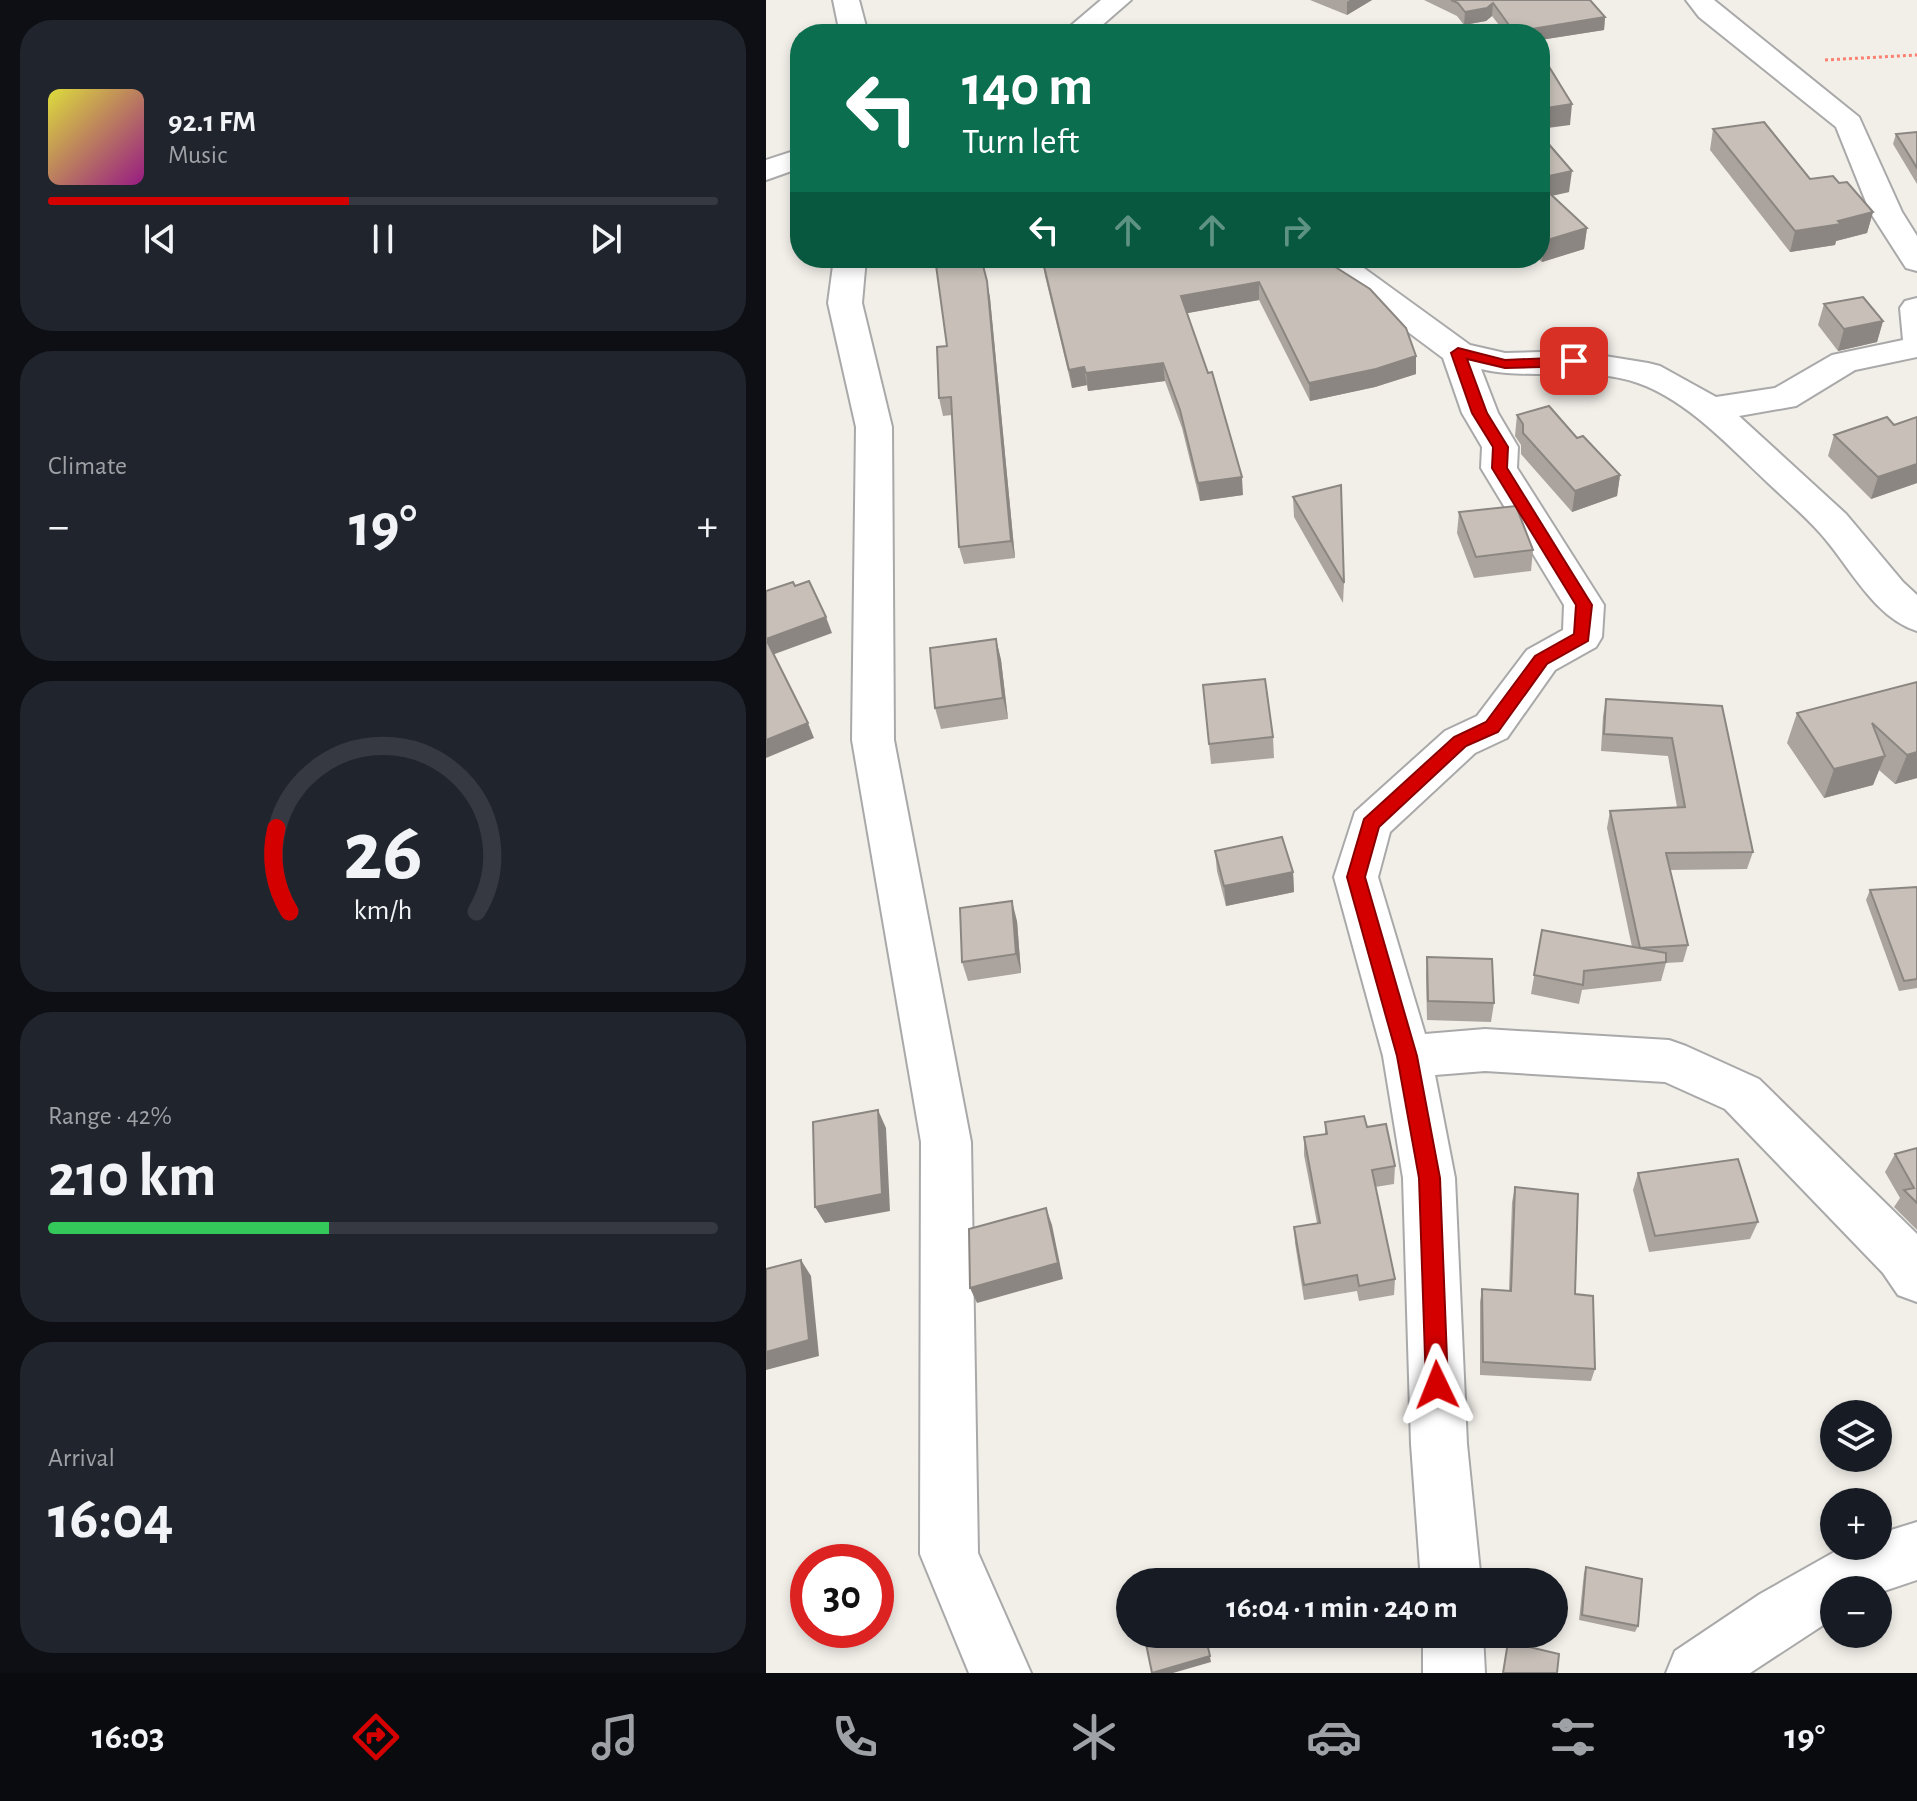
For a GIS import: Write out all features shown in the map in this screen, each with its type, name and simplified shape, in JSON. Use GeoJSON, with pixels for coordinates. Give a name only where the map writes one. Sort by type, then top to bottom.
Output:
{"type":"FeatureCollection","features":[{"type":"Feature","properties":{"kind":"street"},"geometry":{"type":"LineString","coordinates":[[1088,24],[1118,0]]}},
{"type":"Feature","properties":{"kind":"street"},"geometry":{"type":"LineString","coordinates":[[1699,0],[1849,123],[1886,212],[1917,261]]}},
{"type":"Feature","properties":{"kind":"street"},"geometry":{"type":"LineString","coordinates":[[766,171],[790,162]]}},
{"type":"Feature","properties":{"kind":"street"},"geometry":{"type":"LineString","coordinates":[[849,268],[845,303],[874,427],[873,740],[946,1142],[949,1554],[1000,1673]]}},
{"type":"Feature","properties":{"kind":"street"},"geometry":{"type":"LineString","coordinates":[[1343,268],[1458,353],[1505,364],[1574,361],[1648,374],[1711,409],[1833,523],[1889,592],[1917,617]]}},
{"type":"Feature","properties":{"kind":"street"},"geometry":{"type":"LineString","coordinates":[[1917,308],[1917,336]]}},
{"type":"Feature","properties":{"kind":"street"},"geometry":{"type":"LineString","coordinates":[[1711,409],[1784,398],[1844,362],[1917,347]]}},
{"type":"Feature","properties":{"kind":"street"},"geometry":{"type":"LineString","coordinates":[[1450,1568],[1439,1444],[1429,1178],[1407,1056],[1356,877],[1370,824],[1460,742],[1492,727],[1541,660],[1582,637],[1584,605],[1499,468],[1500,447],[1480,413],[1458,353]]}},
{"type":"Feature","properties":{"kind":"street"},"geometry":{"type":"LineString","coordinates":[[1407,1056],[1485,1050],[1669,1061],[1742,1094],[1902,1255],[1917,1277]]}},
{"type":"Feature","properties":{"kind":"street"},"geometry":{"type":"LineString","coordinates":[[1697,1673],[1781,1615],[1861,1569],[1917,1551]]}},
{"type":"Feature","properties":{"kind":"street"},"geometry":{"type":"LineString","coordinates":[[1453,1648],[1454,1673]]}},
{"type":"Feature","properties":{"kind":"path"},"geometry":{"type":"LineString","coordinates":[[1776,64],[1860,56],[1917,55]]}},
{"type":"Feature","properties":{"kind":"building"},"geometry":{"type":"Polygon","coordinates":[[[1451,0],[1590,0],[1605,17],[1550,26],[1508,24],[1493,3],[1487,8],[1465,12],[1451,0]]]}},
{"type":"Feature","properties":{"kind":"building"},"geometry":{"type":"Polygon","coordinates":[[[1550,68],[1572,104],[1550,107],[1550,68]]]}},
{"type":"Feature","properties":{"kind":"building"},"geometry":{"type":"Polygon","coordinates":[[[1764,122],[1810,179],[1833,176],[1839,183],[1847,182],[1873,212],[1838,221],[1841,224],[1795,231],[1713,129],[1764,122]]]}},
{"type":"Feature","properties":{"kind":"building"},"geometry":{"type":"Polygon","coordinates":[[[1917,132],[1917,168],[1896,134],[1917,132]]]}},
{"type":"Feature","properties":{"kind":"building"},"geometry":{"type":"Polygon","coordinates":[[[1550,146],[1572,171],[1550,176],[1550,146]]]}},
{"type":"Feature","properties":{"kind":"building"},"geometry":{"type":"Polygon","coordinates":[[[1550,194],[1587,228],[1550,239],[1550,194]]]}},
{"type":"Feature","properties":{"kind":"building"},"geometry":{"type":"Polygon","coordinates":[[[936,268],[984,268],[1011,541],[959,547],[951,397],[939,398],[937,347],[947,346],[936,268]]]}},
{"type":"Feature","properties":{"kind":"building"},"geometry":{"type":"Polygon","coordinates":[[[1044,268],[1337,268],[1370,289],[1406,328],[1416,356],[1376,369],[1309,383],[1259,282],[1181,296],[1208,373],[1212,372],[1242,477],[1198,483],[1180,410],[1163,363],[1086,373],[1084,367],[1069,370],[1044,268]]]}},
{"type":"Feature","properties":{"kind":"building"},"geometry":{"type":"Polygon","coordinates":[[[1863,297],[1883,321],[1844,329],[1824,304],[1863,297]]]}},
{"type":"Feature","properties":{"kind":"building"},"geometry":{"type":"Polygon","coordinates":[[[1549,406],[1577,438],[1583,436],[1620,475],[1575,491],[1523,433],[1523,424],[1517,415],[1549,406]]]}},
{"type":"Feature","properties":{"kind":"building"},"geometry":{"type":"Polygon","coordinates":[[[1887,417],[1894,425],[1917,417],[1917,464],[1878,477],[1834,435],[1887,417]]]}},
{"type":"Feature","properties":{"kind":"building"},"geometry":{"type":"Polygon","coordinates":[[[1341,485],[1344,583],[1293,497],[1341,485]]]}},
{"type":"Feature","properties":{"kind":"building"},"geometry":{"type":"Polygon","coordinates":[[[1516,506],[1533,550],[1476,557],[1459,512],[1516,506]]]}},
{"type":"Feature","properties":{"kind":"building"},"geometry":{"type":"Polygon","coordinates":[[[809,581],[826,617],[766,639],[766,591],[793,582],[795,586],[809,581]]]}},
{"type":"Feature","properties":{"kind":"building"},"geometry":{"type":"Polygon","coordinates":[[[766,639],[808,723],[766,740],[766,639]]]}},
{"type":"Feature","properties":{"kind":"building"},"geometry":{"type":"Polygon","coordinates":[[[996,639],[1003,698],[935,708],[930,648],[996,639]]]}},
{"type":"Feature","properties":{"kind":"building"},"geometry":{"type":"Polygon","coordinates":[[[1265,679],[1273,737],[1209,744],[1203,685],[1265,679]]]}},
{"type":"Feature","properties":{"kind":"building"},"geometry":{"type":"Polygon","coordinates":[[[1917,682],[1917,752],[1907,755],[1872,723],[1885,756],[1834,769],[1797,713],[1917,682]]]}},
{"type":"Feature","properties":{"kind":"building"},"geometry":{"type":"Polygon","coordinates":[[[1606,699],[1722,706],[1753,852],[1666,853],[1688,945],[1640,948],[1610,811],[1685,807],[1672,738],[1604,734],[1606,699]]]}},
{"type":"Feature","properties":{"kind":"building"},"geometry":{"type":"Polygon","coordinates":[[[1282,837],[1293,872],[1224,886],[1215,851],[1282,837]]]}},
{"type":"Feature","properties":{"kind":"building"},"geometry":{"type":"Polygon","coordinates":[[[1917,887],[1917,979],[1904,981],[1870,890],[1917,887]]]}},
{"type":"Feature","properties":{"kind":"building"},"geometry":{"type":"Polygon","coordinates":[[[1012,901],[1016,954],[962,962],[960,908],[1012,901]]]}},
{"type":"Feature","properties":{"kind":"building"},"geometry":{"type":"Polygon","coordinates":[[[1542,930],[1666,953],[1666,962],[1584,971],[1583,985],[1534,975],[1542,930]]]}},
{"type":"Feature","properties":{"kind":"building"},"geometry":{"type":"Polygon","coordinates":[[[1427,957],[1492,959],[1494,1003],[1428,1001],[1427,957]]]}},
{"type":"Feature","properties":{"kind":"building"},"geometry":{"type":"Polygon","coordinates":[[[878,1110],[882,1194],[815,1207],[813,1122],[878,1110]]]}},
{"type":"Feature","properties":{"kind":"building"},"geometry":{"type":"Polygon","coordinates":[[[1364,1116],[1367,1127],[1386,1124],[1395,1166],[1372,1170],[1395,1279],[1359,1286],[1357,1275],[1304,1285],[1294,1227],[1320,1223],[1304,1137],[1327,1134],[1325,1122],[1364,1116]]]}},
{"type":"Feature","properties":{"kind":"building"},"geometry":{"type":"Polygon","coordinates":[[[1917,1148],[1917,1203],[1904,1190],[1914,1188],[1895,1154],[1917,1148]]]}},
{"type":"Feature","properties":{"kind":"building"},"geometry":{"type":"Polygon","coordinates":[[[1738,1159],[1758,1222],[1655,1236],[1638,1173],[1738,1159]]]}},
{"type":"Feature","properties":{"kind":"building"},"geometry":{"type":"Polygon","coordinates":[[[1515,1187],[1578,1194],[1575,1294],[1593,1296],[1595,1369],[1483,1362],[1482,1289],[1511,1291],[1515,1187]]]}},
{"type":"Feature","properties":{"kind":"building"},"geometry":{"type":"Polygon","coordinates":[[[1046,1208],[1058,1263],[970,1288],[969,1229],[1046,1208]]]}},
{"type":"Feature","properties":{"kind":"building"},"geometry":{"type":"Polygon","coordinates":[[[801,1260],[809,1340],[766,1352],[766,1269],[801,1260]]]}},
{"type":"Feature","properties":{"kind":"building"},"geometry":{"type":"Polygon","coordinates":[[[1586,1567],[1642,1579],[1638,1626],[1582,1615],[1586,1567]]]}},
{"type":"Feature","properties":{"kind":"building"},"geometry":{"type":"Polygon","coordinates":[[[1147,1648],[1208,1648],[1210,1656],[1152,1673],[1147,1648]]]}},
{"type":"Feature","properties":{"kind":"building"},"geometry":{"type":"Polygon","coordinates":[[[1507,1648],[1534,1648],[1559,1654],[1557,1673],[1503,1673],[1507,1648]]]}},
{"type":"Feature","properties":{"kind":"route"},"geometry":{"type":"LineString","coordinates":[[1437,1385],[1429,1178],[1407,1056],[1356,877],[1370,824],[1460,742],[1492,727],[1541,660],[1582,637],[1584,605],[1499,468],[1500,447],[1480,413],[1458,353],[1505,364],[1574,361]]}}]}
